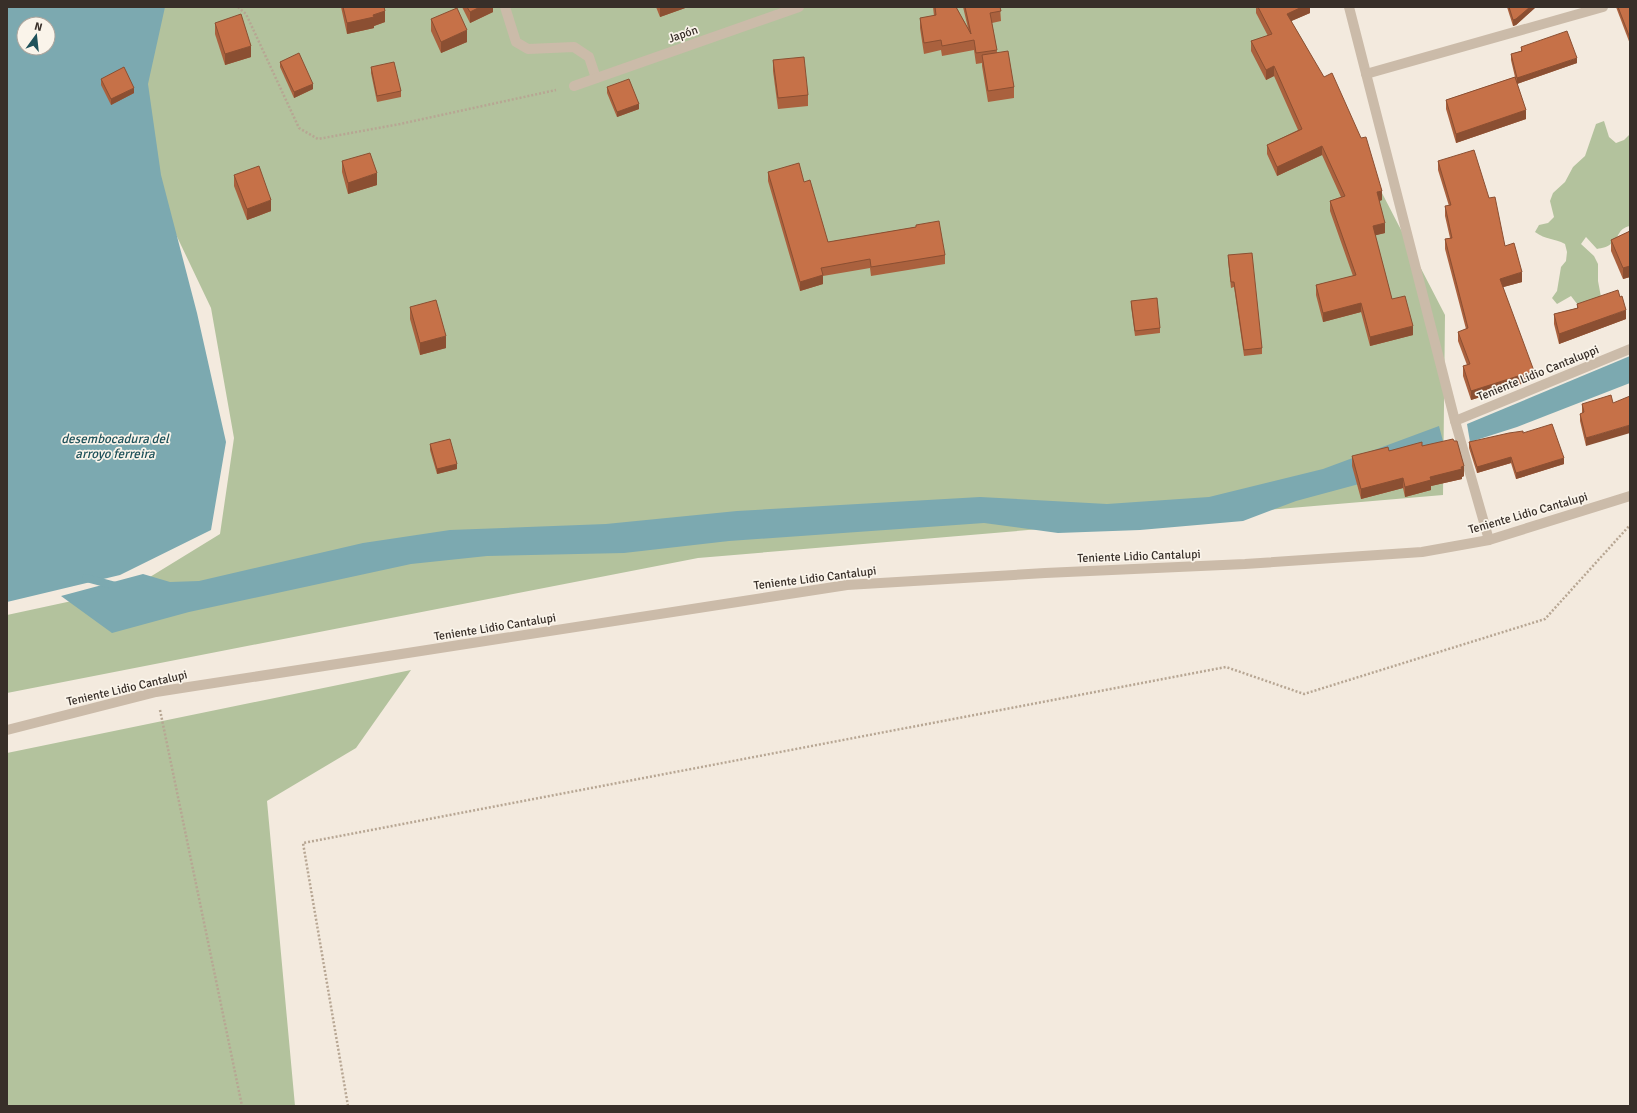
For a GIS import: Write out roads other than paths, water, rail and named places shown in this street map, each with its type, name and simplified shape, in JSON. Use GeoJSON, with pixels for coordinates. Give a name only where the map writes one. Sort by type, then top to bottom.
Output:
{"type":"FeatureCollection","features":[{"type":"Feature","properties":{"kind":"street"},"geometry":{"type":"LineString","coordinates":[[505,7],[516,42],[528,49],[574,47],[589,57],[596,78]]}},
{"type":"Feature","properties":{"kind":"street","name":"Japón"},"geometry":{"type":"LineString","coordinates":[[574,86],[799,7]]}},
{"type":"Feature","properties":{"kind":"street"},"geometry":{"type":"LineString","coordinates":[[1349,7],[1455,421],[1488,540]]}},
{"type":"Feature","properties":{"kind":"street"},"geometry":{"type":"LineString","coordinates":[[1366,74],[1603,7]]}},
{"type":"Feature","properties":{"kind":"street","name":"Teniente Lidio Cantaluppi"},"geometry":{"type":"LineString","coordinates":[[1455,421],[1630,350]]}},
{"type":"Feature","properties":{"kind":"street","name":"Teniente Lidio Cantalupi"},"geometry":{"type":"LineString","coordinates":[[7,730],[156,692],[847,585],[1045,573],[1252,564],[1422,552],[1488,540],[1630,496]]}},
{"type":"Feature","properties":{"kind":"water","name":"desembocadura del arroyo ferreira"},"geometry":{"type":"Polygon","coordinates":[[[7,7],[165,7],[148,84],[161,175],[197,313],[226,442],[211,530],[120,575],[7,602],[7,7]]]}},
{"type":"Feature","properties":{"kind":"water"},"geometry":{"type":"Polygon","coordinates":[[[1630,356],[1630,383],[1517,427],[1470,442],[1467,424],[1630,356]]]}},
{"type":"Feature","properties":{"kind":"water"},"geometry":{"type":"Polygon","coordinates":[[[1439,426],[1448,460],[1296,501],[1243,521],[1140,530],[1058,533],[984,523],[729,541],[624,553],[487,556],[411,564],[189,612],[112,633],[61,596],[143,574],[170,582],[199,581],[363,543],[450,530],[606,524],[737,511],[980,497],[1107,504],[1209,497],[1323,469],[1439,426]]]}},
{"type":"Feature","properties":{"kind":"waterway"},"geometry":{"type":"LineString","coordinates":[[86,578],[116,586]]}}]}
